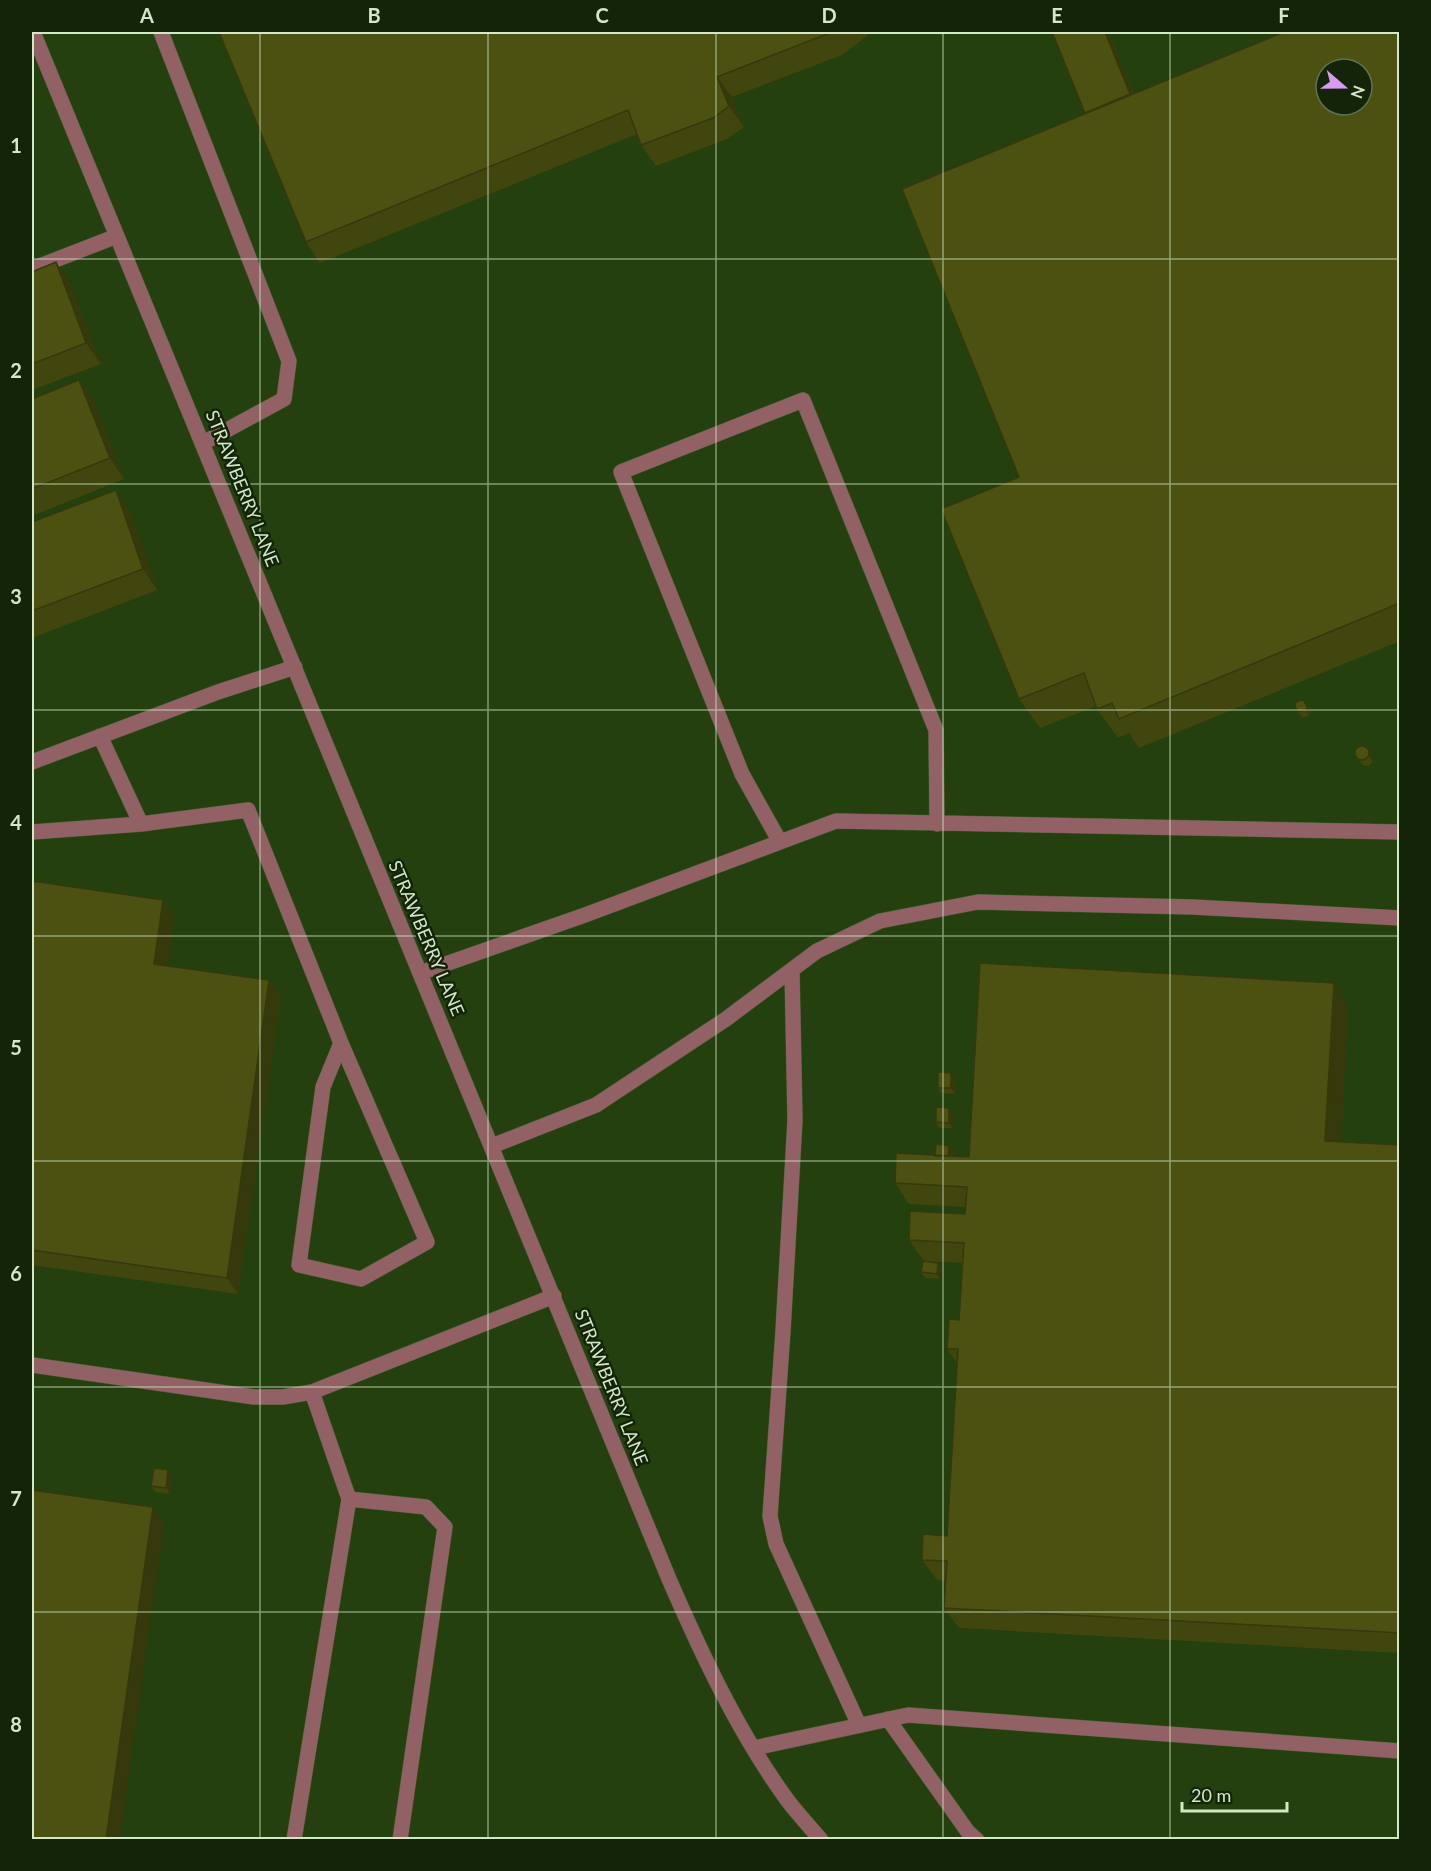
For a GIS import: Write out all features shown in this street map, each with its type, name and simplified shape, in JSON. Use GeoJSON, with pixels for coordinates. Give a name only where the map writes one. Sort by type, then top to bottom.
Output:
{"type":"FeatureCollection","features":[{"type":"Feature","properties":{"kind":"street","name":"STRAWBERRY LANE"},"geometry":{"type":"LineString","coordinates":[[33,32],[699,1649],[754,1748],[788,1801],[821,1839]]}},
{"type":"Feature","properties":{"kind":"street"},"geometry":{"type":"LineString","coordinates":[[161,32],[289,361],[284,399],[203,443]]}},
{"type":"Feature","properties":{"kind":"street"},"geometry":{"type":"LineString","coordinates":[[32,270],[117,236]]}},
{"type":"Feature","properties":{"kind":"street"},"geometry":{"type":"LineString","coordinates":[[780,842],[742,774],[621,471],[803,400],[936,730],[937,824]]}},
{"type":"Feature","properties":{"kind":"street"},"geometry":{"type":"LineString","coordinates":[[32,762],[218,692],[295,667]]}},
{"type":"Feature","properties":{"kind":"street"},"geometry":{"type":"LineString","coordinates":[[100,736],[141,824]]}},
{"type":"Feature","properties":{"kind":"street"},"geometry":{"type":"LineString","coordinates":[[32,832],[141,824],[248,810],[341,1043],[427,1242],[361,1279],[298,1265],[323,1087],[341,1043]]}},
{"type":"Feature","properties":{"kind":"street"},"geometry":{"type":"LineString","coordinates":[[420,973],[585,915],[836,821],[1396,834],[1400,832]]}},
{"type":"Feature","properties":{"kind":"street"},"geometry":{"type":"LineString","coordinates":[[492,1146],[596,1106],[726,1019],[817,951],[880,921],[978,902],[1193,907],[1400,918]]}},
{"type":"Feature","properties":{"kind":"street"},"geometry":{"type":"LineString","coordinates":[[792,970],[795,1120],[770,1516],[776,1544],[859,1725]]}},
{"type":"Feature","properties":{"kind":"street"},"geometry":{"type":"LineString","coordinates":[[32,1365],[254,1396],[283,1397],[312,1392],[554,1296]]}},
{"type":"Feature","properties":{"kind":"street"},"geometry":{"type":"LineString","coordinates":[[294,1839],[349,1499],[312,1392]]}},
{"type":"Feature","properties":{"kind":"street"},"geometry":{"type":"LineString","coordinates":[[349,1499],[426,1507],[445,1527],[400,1839]]}},
{"type":"Feature","properties":{"kind":"street"},"geometry":{"type":"LineString","coordinates":[[754,1748],[908,1714],[1400,1751]]}},
{"type":"Feature","properties":{"kind":"street"},"geometry":{"type":"LineString","coordinates":[[888,1719],[968,1832],[977,1839]]}},
{"type":"Feature","properties":{"kind":"building"},"geometry":{"type":"Polygon","coordinates":[[[219,32],[830,32],[717,77],[729,106],[713,118],[641,145],[628,110],[306,242],[219,32]]]}},
{"type":"Feature","properties":{"kind":"building"},"geometry":{"type":"Polygon","coordinates":[[[1052,32],[1105,32],[1130,94],[1085,113],[1052,32]]]}},
{"type":"Feature","properties":{"kind":"building"},"geometry":{"type":"Polygon","coordinates":[[[1284,32],[1400,32],[1400,603],[1119,719],[1112,703],[1097,709],[1084,673],[1019,699],[941,509],[1019,477],[902,189],[1284,32]]]}},
{"type":"Feature","properties":{"kind":"building"},"geometry":{"type":"Polygon","coordinates":[[[56,262],[86,343],[32,364],[32,272],[56,262]]]}},
{"type":"Feature","properties":{"kind":"building"},"geometry":{"type":"Polygon","coordinates":[[[79,380],[110,458],[32,489],[32,399],[79,380]]]}},
{"type":"Feature","properties":{"kind":"building"},"geometry":{"type":"Polygon","coordinates":[[[116,490],[143,569],[32,611],[32,522],[116,490]]]}},
{"type":"Feature","properties":{"kind":"building"},"geometry":{"type":"Polygon","coordinates":[[[1301,700],[1307,706],[1306,710],[1298,712],[1296,702],[1301,700]]]}},
{"type":"Feature","properties":{"kind":"building"},"geometry":{"type":"Polygon","coordinates":[[[1359,746],[1365,746],[1369,753],[1365,760],[1359,760],[1355,756],[1355,750],[1359,746]]]}},
{"type":"Feature","properties":{"kind":"building"},"geometry":{"type":"Polygon","coordinates":[[[32,881],[163,900],[154,964],[269,980],[227,1278],[32,1250],[32,881]]]}},
{"type":"Feature","properties":{"kind":"building"},"geometry":{"type":"Polygon","coordinates":[[[980,963],[1334,983],[1325,1141],[1400,1145],[1400,1633],[944,1608],[947,1561],[922,1560],[923,1534],[947,1536],[958,1349],[947,1349],[949,1319],[959,1320],[964,1243],[909,1240],[910,1211],[965,1214],[967,1187],[895,1183],[896,1153],[969,1157],[980,963]]]}},
{"type":"Feature","properties":{"kind":"building"},"geometry":{"type":"Polygon","coordinates":[[[938,1072],[951,1073],[951,1088],[938,1088],[938,1072]]]}},
{"type":"Feature","properties":{"kind":"building"},"geometry":{"type":"Polygon","coordinates":[[[936,1107],[949,1108],[949,1123],[936,1122],[936,1107]]]}},
{"type":"Feature","properties":{"kind":"building"},"geometry":{"type":"Polygon","coordinates":[[[936,1144],[949,1146],[948,1156],[935,1156],[936,1144]]]}},
{"type":"Feature","properties":{"kind":"building"},"geometry":{"type":"Polygon","coordinates":[[[923,1261],[938,1263],[937,1274],[921,1272],[923,1261]]]}},
{"type":"Feature","properties":{"kind":"building"},"geometry":{"type":"Polygon","coordinates":[[[154,1468],[168,1470],[166,1488],[151,1486],[154,1468]]]}},
{"type":"Feature","properties":{"kind":"building"},"geometry":{"type":"Polygon","coordinates":[[[32,1490],[153,1507],[106,1839],[32,1839],[32,1490]]]}}]}
